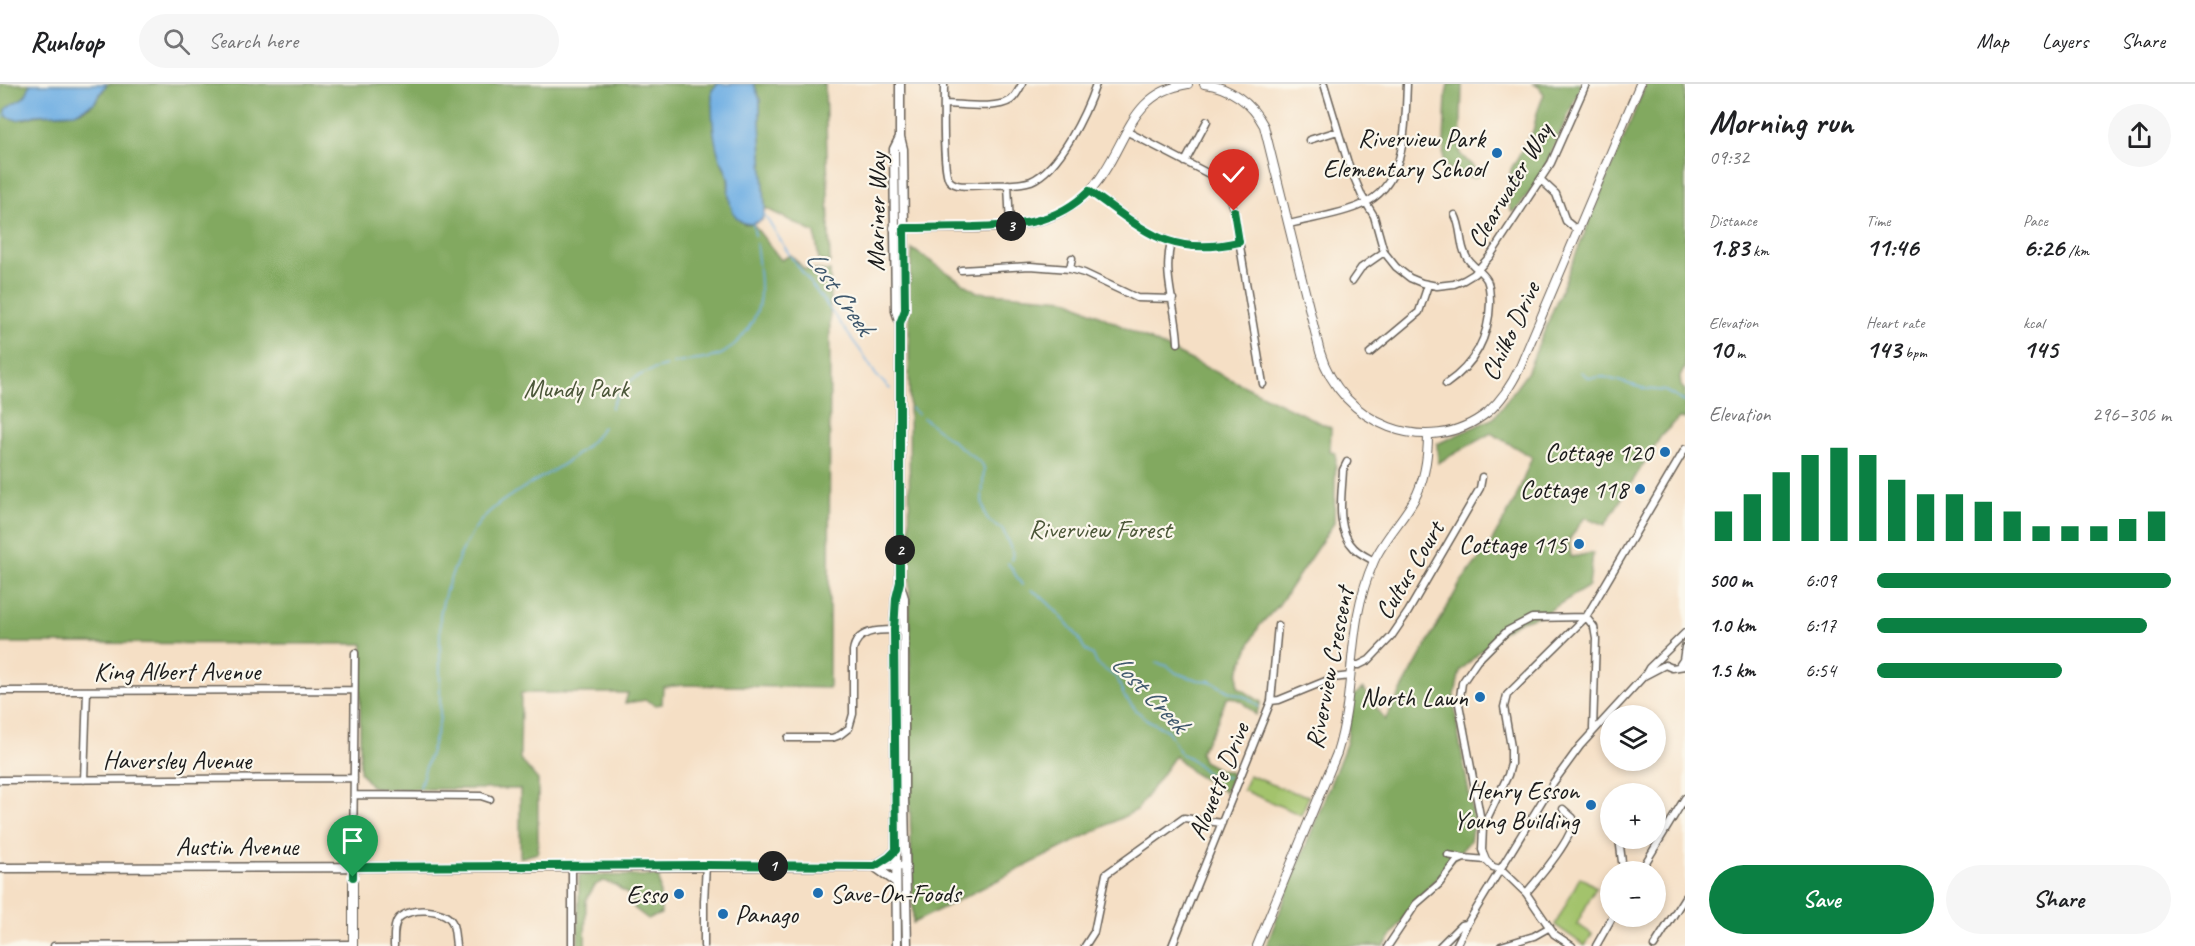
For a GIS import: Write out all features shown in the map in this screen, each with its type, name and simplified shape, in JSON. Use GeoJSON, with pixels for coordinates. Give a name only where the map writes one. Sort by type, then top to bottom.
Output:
{"type":"FeatureCollection","features":[{"type":"Feature","properties":{"kind":"main road","name":"Mariner Way"},"geometry":{"type":"LineString","coordinates":[[900,84],[905,310],[900,323]]}},
{"type":"Feature","properties":{"kind":"main road","name":"Mariner Way"},"geometry":{"type":"LineString","coordinates":[[897,946],[894,630],[896,598],[900,582],[900,323],[896,311],[894,149],[900,137]]}},
{"type":"Feature","properties":{"kind":"main road","name":"Mariner Way"},"geometry":{"type":"LineString","coordinates":[[900,582],[904,598],[907,946]]}},
{"type":"Feature","properties":{"kind":"main road"},"geometry":{"type":"LineString","coordinates":[[896,850],[875,866],[896,882]]}},
{"type":"Feature","properties":{"kind":"main road","name":"Austin Avenue"},"geometry":{"type":"LineString","coordinates":[[0,868],[906,866]]}},
{"type":"Feature","properties":{"kind":"street"},"geometry":{"type":"LineString","coordinates":[[944,84],[946,160],[950,180],[961,185],[1024,183],[1037,178],[1057,160],[1066,147],[1096,84]]}},
{"type":"Feature","properties":{"kind":"street"},"geometry":{"type":"LineString","coordinates":[[944,104],[1004,103],[1014,97],[1022,84]]}},
{"type":"Feature","properties":{"kind":"street"},"geometry":{"type":"LineString","coordinates":[[894,228],[1011,226],[1050,217],[1072,206],[1104,173],[1137,112],[1151,99],[1168,89],[1188,84]]}},
{"type":"Feature","properties":{"kind":"street","name":"Chilko Drive"},"geometry":{"type":"LineString","coordinates":[[1204,84],[1233,93],[1250,106],[1260,118],[1268,139],[1320,352],[1336,387],[1354,407],[1374,420],[1400,431],[1428,434],[1444,432],[1472,423],[1494,406],[1508,390],[1520,368],[1640,84]]}},
{"type":"Feature","properties":{"kind":"street"},"geometry":{"type":"LineString","coordinates":[[1324,84],[1351,168],[1374,216],[1384,252],[1395,267],[1404,274],[1428,285],[1419,312],[1370,354]]}},
{"type":"Feature","properties":{"kind":"street"},"geometry":{"type":"LineString","coordinates":[[1289,224],[1357,207],[1385,187],[1398,166],[1407,84]]}},
{"type":"Feature","properties":{"kind":"street","name":"Clearwater Way"},"geometry":{"type":"LineString","coordinates":[[1428,285],[1454,284],[1470,277],[1490,256],[1557,153],[1586,84]]}},
{"type":"Feature","properties":{"kind":"street"},"geometry":{"type":"LineString","coordinates":[[1185,162],[1208,121]]}},
{"type":"Feature","properties":{"kind":"street"},"geometry":{"type":"LineString","coordinates":[[1126,131],[1213,176],[1226,191],[1233,208],[1263,384]]}},
{"type":"Feature","properties":{"kind":"street"},"geometry":{"type":"LineString","coordinates":[[1309,140],[1338,131]]}},
{"type":"Feature","properties":{"kind":"street"},"geometry":{"type":"LineString","coordinates":[[1541,180],[1556,194],[1566,221],[1578,231]]}},
{"type":"Feature","properties":{"kind":"street"},"geometry":{"type":"LineString","coordinates":[[1008,184],[1011,226]]}},
{"type":"Feature","properties":{"kind":"street"},"geometry":{"type":"LineString","coordinates":[[1089,191],[1148,231],[1171,243],[1201,247],[1239,242]]}},
{"type":"Feature","properties":{"kind":"street"},"geometry":{"type":"LineString","coordinates":[[1446,384],[1466,369],[1479,350],[1490,317],[1489,288],[1486,278],[1464,252],[1460,225],[1455,216]]}},
{"type":"Feature","properties":{"kind":"street"},"geometry":{"type":"LineString","coordinates":[[1171,243],[1168,264],[1178,343]]}},
{"type":"Feature","properties":{"kind":"street"},"geometry":{"type":"LineString","coordinates":[[1352,281],[1361,268],[1384,252]]}},
{"type":"Feature","properties":{"kind":"street"},"geometry":{"type":"LineString","coordinates":[[1070,269],[1072,258]]}},
{"type":"Feature","properties":{"kind":"street"},"geometry":{"type":"LineString","coordinates":[[961,270],[1030,266],[1070,269],[1084,273],[1137,298],[1173,299]]}},
{"type":"Feature","properties":{"kind":"street","name":"Riverview Crescent"},"geometry":{"type":"LineString","coordinates":[[1257,946],[1337,753],[1345,723],[1358,609],[1374,561],[1417,493],[1426,466],[1428,434]]}},
{"type":"Feature","properties":{"kind":"street"},"geometry":{"type":"LineString","coordinates":[[1482,827],[1509,774],[1511,764],[1511,747],[1504,707],[1507,695],[1586,617],[1685,449]]}},
{"type":"Feature","properties":{"kind":"street"},"geometry":{"type":"LineString","coordinates":[[1347,462],[1343,470],[1343,527],[1354,549],[1374,561]]}},
{"type":"Feature","properties":{"kind":"street","name":"Cultus Court"},"geometry":{"type":"LineString","coordinates":[[1351,665],[1359,665],[1369,660],[1391,637],[1480,488],[1482,477]]}},
{"type":"Feature","properties":{"kind":"street"},"geometry":{"type":"LineString","coordinates":[[1572,946],[1554,934],[1526,893],[1501,869],[1493,867],[1486,860],[1482,850],[1482,827],[1459,704],[1462,683],[1477,661],[1507,631],[1532,618],[1586,617],[1594,627],[1596,639],[1593,729]]}},
{"type":"Feature","properties":{"kind":"street","name":"Alouette Drive"},"geometry":{"type":"LineString","coordinates":[[1172,946],[1271,701],[1278,625]]}},
{"type":"Feature","properties":{"kind":"street"},"geometry":{"type":"LineString","coordinates":[[788,738],[832,738],[848,730],[853,719],[855,643],[860,636],[866,633],[904,630]]}},
{"type":"Feature","properties":{"kind":"street"},"geometry":{"type":"LineString","coordinates":[[1456,946],[1553,783],[1593,729],[1685,633]]}},
{"type":"Feature","properties":{"kind":"street"},"geometry":{"type":"LineString","coordinates":[[1664,654],[1662,658],[1665,665],[1672,668],[1682,666],[1685,652],[1679,647],[1671,648]]}},
{"type":"Feature","properties":{"kind":"street"},"geometry":{"type":"LineString","coordinates":[[54,946],[353,945],[355,653]]}},
{"type":"Feature","properties":{"kind":"street"},"geometry":{"type":"LineString","coordinates":[[1644,676],[1665,665]]}},
{"type":"Feature","properties":{"kind":"street"},"geometry":{"type":"LineString","coordinates":[[1271,701],[1280,700],[1340,676],[1350,676]]}},
{"type":"Feature","properties":{"kind":"street","name":"King Albert Avenue"},"geometry":{"type":"LineString","coordinates":[[0,691],[354,690]]}},
{"type":"Feature","properties":{"kind":"street"},"geometry":{"type":"LineString","coordinates":[[84,780],[87,691]]}},
{"type":"Feature","properties":{"kind":"street","name":"Haversley Avenue"},"geometry":{"type":"LineString","coordinates":[[0,780],[354,778]]}},
{"type":"Feature","properties":{"kind":"street"},"geometry":{"type":"LineString","coordinates":[[354,795],[481,796],[490,799]]}},
{"type":"Feature","properties":{"kind":"street"},"geometry":{"type":"LineString","coordinates":[[1647,861],[1685,798]]}},
{"type":"Feature","properties":{"kind":"street"},"geometry":{"type":"LineString","coordinates":[[1526,893],[1553,861],[1573,827],[1573,818],[1563,809]]}},
{"type":"Feature","properties":{"kind":"street"},"geometry":{"type":"LineString","coordinates":[[1085,946],[1094,932],[1106,874],[1184,818],[1221,823]]}},
{"type":"Feature","properties":{"kind":"street"},"geometry":{"type":"LineString","coordinates":[[1448,855],[1486,860]]}},
{"type":"Feature","properties":{"kind":"street"},"geometry":{"type":"LineString","coordinates":[[1391,945],[1416,904],[1439,884],[1457,861],[1464,858]]}},
{"type":"Feature","properties":{"kind":"street"},"geometry":{"type":"LineString","coordinates":[[704,946],[706,865]]}},
{"type":"Feature","properties":{"kind":"street"},"geometry":{"type":"LineString","coordinates":[[572,867],[572,946]]}},
{"type":"Feature","properties":{"kind":"street"},"geometry":{"type":"LineString","coordinates":[[1654,946],[1685,897]]}},
{"type":"Feature","properties":{"kind":"street"},"geometry":{"type":"LineString","coordinates":[[394,946],[396,924],[401,916],[411,912],[444,914],[454,928],[456,946]]}},
{"type":"Feature","properties":{"kind":"street"},"geometry":{"type":"LineString","coordinates":[[1440,946],[1461,925],[1467,924]]}},
{"type":"Feature","properties":{"kind":"street"},"geometry":{"type":"LineString","coordinates":[[1501,946],[1534,936],[1550,927]]}},
{"type":"Feature","properties":{"kind":"street"},"geometry":{"type":"LineString","coordinates":[[1596,946],[1607,927]]}},
{"type":"Feature","properties":{"kind":"green space","name":"Mundy Park"},"geometry":{"type":"Polygon","coordinates":[[[0,84],[30,84],[26,96],[15,103],[24,119],[86,109],[95,102],[107,84],[718,84],[712,90],[714,133],[719,155],[728,177],[729,198],[739,220],[744,224],[753,224],[781,260],[791,255],[804,269],[830,271],[829,688],[685,685],[663,687],[662,704],[655,705],[646,700],[625,703],[628,693],[521,693],[520,759],[538,780],[538,853],[520,858],[520,789],[384,789],[371,786],[360,772],[360,676],[363,644],[0,643],[0,84]]]}},
{"type":"Feature","properties":{"kind":"green space"},"geometry":{"type":"Polygon","coordinates":[[[754,84],[825,84],[830,262],[819,261],[815,233],[765,208],[760,100],[754,84]]]}},
{"type":"Feature","properties":{"kind":"green space"},"geometry":{"type":"Polygon","coordinates":[[[1448,84],[1462,84],[1460,154],[1481,174],[1473,178],[1453,171],[1443,164],[1448,84]]]}},
{"type":"Feature","properties":{"kind":"green space"},"geometry":{"type":"Polygon","coordinates":[[[1534,84],[1582,84],[1540,178],[1517,209],[1512,212],[1509,185],[1511,169],[1533,131],[1544,94],[1534,84]]]}},
{"type":"Feature","properties":{"kind":"green space"},"geometry":{"type":"Polygon","coordinates":[[[1646,84],[1685,84],[1685,367],[1680,377],[1681,386],[1685,390],[1685,419],[1679,418],[1661,436],[1605,525],[1585,517],[1569,540],[1571,557],[1593,553],[1589,586],[1542,615],[1521,621],[1500,633],[1460,671],[1454,699],[1474,820],[1470,841],[1416,901],[1384,946],[1266,946],[1347,742],[1352,698],[1363,688],[1385,720],[1461,582],[1489,546],[1515,500],[1532,457],[1491,433],[1438,463],[1437,444],[1494,418],[1527,373],[1646,84]]]}},
{"type":"Feature","properties":{"kind":"green space","name":"Riverview Forest"},"geometry":{"type":"Polygon","coordinates":[[[912,249],[977,292],[1066,299],[1331,428],[1330,451],[1336,454],[1334,523],[1278,606],[1260,625],[1238,673],[1238,687],[1261,702],[1256,715],[1241,701],[1231,697],[1226,699],[1215,727],[1200,752],[1203,761],[1220,770],[1230,772],[1232,776],[1225,792],[1193,773],[1175,756],[1137,810],[913,923],[910,804],[909,288],[912,249]]]}},
{"type":"Feature","properties":{"kind":"green space"},"geometry":{"type":"Polygon","coordinates":[[[1249,775],[1289,791],[1309,796],[1301,815],[1243,790],[1249,775]]]}},
{"type":"Feature","properties":{"kind":"green space"},"geometry":{"type":"Polygon","coordinates":[[[579,875],[659,876],[661,914],[648,919],[634,908],[630,896],[615,885],[603,881],[595,885],[586,900],[585,946],[578,946],[579,875]]]}},
{"type":"Feature","properties":{"kind":"green space"},"geometry":{"type":"Polygon","coordinates":[[[1580,877],[1596,887],[1577,924],[1592,934],[1585,946],[1555,925],[1580,877]]]}},
{"type":"Feature","properties":{"kind":"water"},"geometry":{"type":"Polygon","coordinates":[[[30,84],[107,84],[94,103],[75,113],[36,115],[17,120],[7,117],[5,110],[26,95],[30,84]]]}},
{"type":"Feature","properties":{"kind":"water"},"geometry":{"type":"Polygon","coordinates":[[[718,84],[754,84],[760,100],[765,208],[762,220],[755,223],[743,223],[739,220],[730,203],[729,179],[719,156],[712,115],[712,90],[718,84]]]}},
{"type":"Feature","properties":{"kind":"waterway"},"geometry":{"type":"LineString","coordinates":[[0,123],[5,114]]}},
{"type":"Feature","properties":{"kind":"waterway","name":"Lost Creek"},"geometry":{"type":"LineString","coordinates":[[764,214],[789,254],[876,375],[890,389]]}},
{"type":"Feature","properties":{"kind":"waterway"},"geometry":{"type":"LineString","coordinates":[[753,224],[755,236]]}},
{"type":"Feature","properties":{"kind":"waterway"},"geometry":{"type":"LineString","coordinates":[[673,364],[722,354],[749,328],[755,317],[760,294],[756,243]]}},
{"type":"Feature","properties":{"kind":"waterway"},"geometry":{"type":"LineString","coordinates":[[611,408],[620,391],[632,380],[666,366]]}},
{"type":"Feature","properties":{"kind":"waterway"},"geometry":{"type":"LineString","coordinates":[[1581,372],[1589,378],[1604,377],[1646,389],[1665,391],[1685,402]]}},
{"type":"Feature","properties":{"kind":"waterway","name":"Lost Creek"},"geometry":{"type":"LineString","coordinates":[[911,408],[918,414]]}},
{"type":"Feature","properties":{"kind":"waterway","name":"Lost Creek"},"geometry":{"type":"LineString","coordinates":[[923,418],[982,464],[984,468],[982,500],[985,514],[989,521],[1003,530],[1013,554],[1011,560]]}},
{"type":"Feature","properties":{"kind":"waterway"},"geometry":{"type":"LineString","coordinates":[[420,788],[440,718],[440,615],[451,576],[464,548],[478,524],[491,510],[509,496],[572,458],[589,444],[603,427]]}},
{"type":"Feature","properties":{"kind":"waterway","name":"Lost Creek"},"geometry":{"type":"LineString","coordinates":[[1008,563],[1022,585]]}},
{"type":"Feature","properties":{"kind":"waterway","name":"Lost Creek"},"geometry":{"type":"LineString","coordinates":[[1031,590],[1042,597],[1061,616],[1085,649],[1093,655],[1097,664],[1117,678],[1124,696],[1137,711],[1146,719],[1168,731],[1181,754],[1190,758],[1209,777],[1228,777]]}},
{"type":"Feature","properties":{"kind":"waterway"},"geometry":{"type":"LineString","coordinates":[[1156,663],[1168,666],[1176,673],[1210,681],[1248,698],[1259,707]]}},
{"type":"Feature","properties":{"kind":"place","name":"Riverview Park Elementary School"},"geometry":{"type":"Point","coordinates":[1497,153]}},
{"type":"Feature","properties":{"kind":"place","name":"Cottage 120"},"geometry":{"type":"Point","coordinates":[1665,452]}},
{"type":"Feature","properties":{"kind":"place","name":"Cottage 118"},"geometry":{"type":"Point","coordinates":[1640,489]}},
{"type":"Feature","properties":{"kind":"place","name":"Cottage 115"},"geometry":{"type":"Point","coordinates":[1579,544]}},
{"type":"Feature","properties":{"kind":"place","name":"North Lawn"},"geometry":{"type":"Point","coordinates":[1480,697]}},
{"type":"Feature","properties":{"kind":"place","name":"Henry Esson Young Building"},"geometry":{"type":"Point","coordinates":[1591,805]}},
{"type":"Feature","properties":{"kind":"place","name":"Save-On-Foods"},"geometry":{"type":"Point","coordinates":[818,893]}},
{"type":"Feature","properties":{"kind":"place","name":"Esso"},"geometry":{"type":"Point","coordinates":[679,894]}},
{"type":"Feature","properties":{"kind":"place","name":"Panago"},"geometry":{"type":"Point","coordinates":[723,914]}},
{"type":"Feature","properties":{"kind":"route"},"geometry":{"type":"LineString","coordinates":[[353,877],[353,867],[875,866],[889,857],[896,850],[894,630],[896,598],[900,582],[900,323],[905,310],[904,228],[998,227],[1030,224],[1066,209],[1089,191],[1159,238],[1189,247],[1201,247],[1239,242],[1234,211]]}}]}
